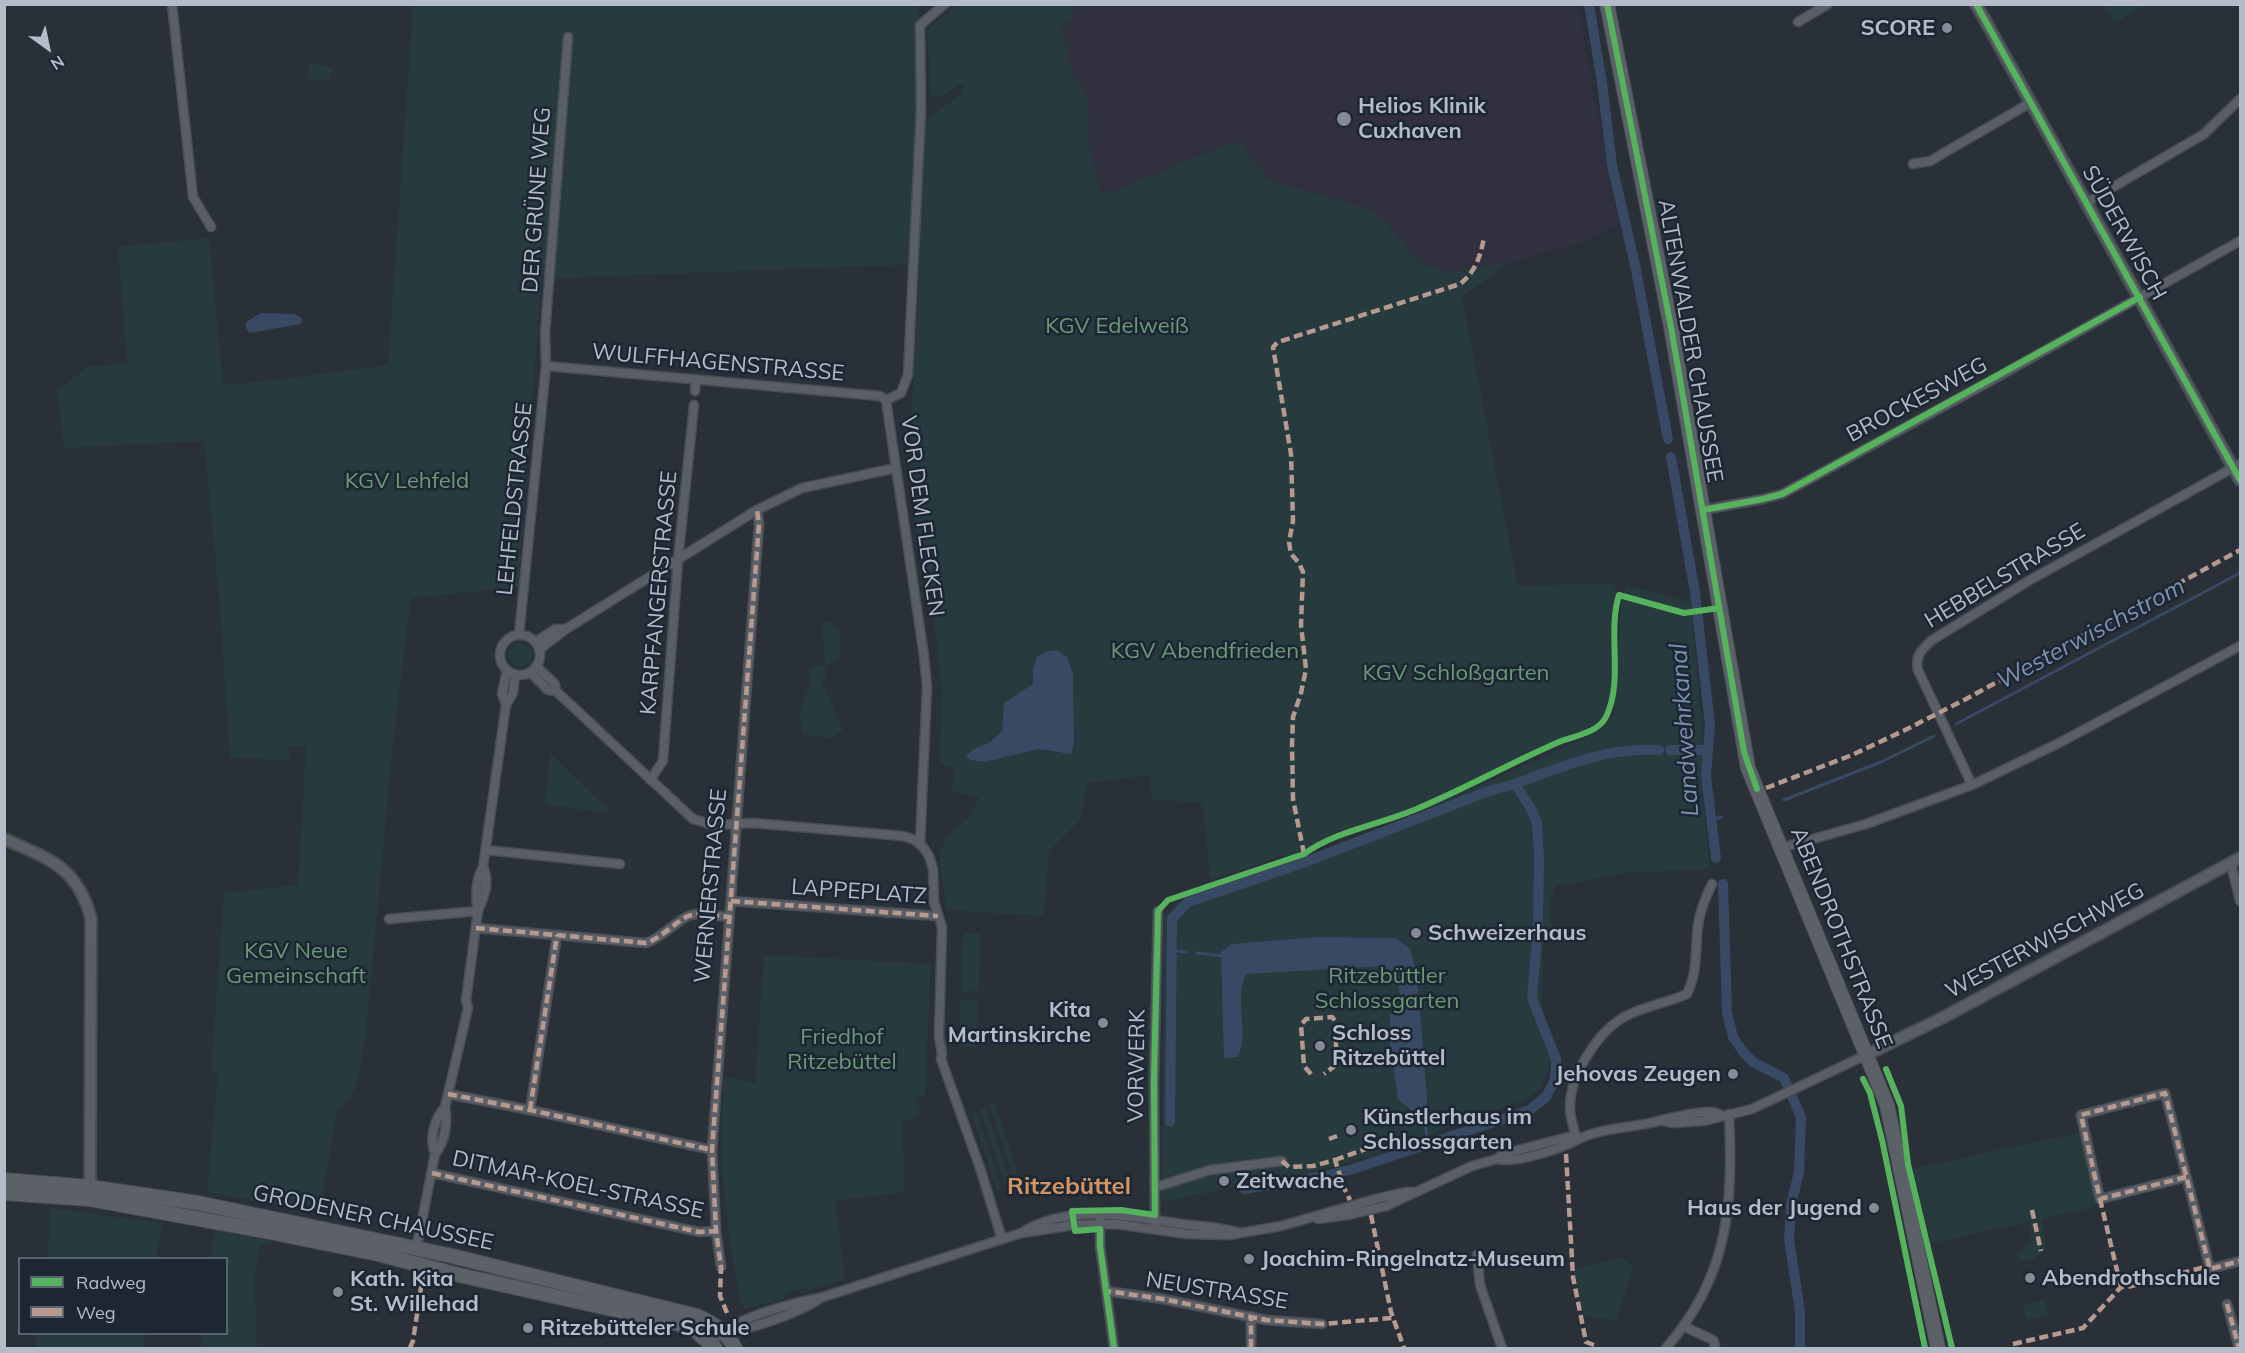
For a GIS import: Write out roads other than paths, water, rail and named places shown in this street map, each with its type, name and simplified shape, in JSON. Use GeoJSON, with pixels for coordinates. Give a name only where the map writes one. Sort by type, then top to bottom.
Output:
{"type":"FeatureCollection","features":[{"type":"Feature","properties":{"kind":"main road","name":"ALTENWALDER CHAUSSEE"},"geometry":{"type":"LineString","coordinates":[[1607,4],[1671,327],[1744,752],[1757,789]]}},
{"type":"Feature","properties":{"kind":"main road","name":"ABENDROTHSTRASSE"},"geometry":{"type":"LineString","coordinates":[[1757,789],[1883,1094],[1891,1120],[1938,1348]]}},
{"type":"Feature","properties":{"kind":"main road","name":"GRODENER CHAUSSEE"},"geometry":{"type":"LineString","coordinates":[[4,1180],[90,1193],[198,1203],[679,1324],[696,1331],[712,1345]]}},
{"type":"Feature","properties":{"kind":"main road","name":"GRODENER CHAUSSEE"},"geometry":{"type":"LineString","coordinates":[[4,1193],[90,1193]]}},
{"type":"Feature","properties":{"kind":"main road","name":"GRODENER CHAUSSEE"},"geometry":{"type":"LineString","coordinates":[[415,1257],[491,1264],[675,1310],[705,1319],[724,1332]]}},
{"type":"Feature","properties":{"kind":"main road"},"geometry":{"type":"LineString","coordinates":[[724,1332],[735,1348]]}},
{"type":"Feature","properties":{"kind":"street"},"geometry":{"type":"LineString","coordinates":[[172,4],[193,197],[211,227]]}},
{"type":"Feature","properties":{"kind":"street","name":"VOR DEM FLECKEN"},"geometry":{"type":"LineString","coordinates":[[920,844],[927,687],[886,400],[901,393],[908,375],[921,109],[920,25],[945,4]]}},
{"type":"Feature","properties":{"kind":"street"},"geometry":{"type":"LineString","coordinates":[[1798,22],[1828,4]]}},
{"type":"Feature","properties":{"kind":"street","name":"SÜDERWISCH"},"geometry":{"type":"LineString","coordinates":[[1976,4],[2139,297],[2237,466],[2241,480]]}},
{"type":"Feature","properties":{"kind":"street","name":"DER GRÜNE WEG"},"geometry":{"type":"LineString","coordinates":[[546,366],[545,333],[568,37]]}},
{"type":"Feature","properties":{"kind":"street"},"geometry":{"type":"LineString","coordinates":[[2086,203],[2204,134],[2241,99]]}},
{"type":"Feature","properties":{"kind":"street"},"geometry":{"type":"LineString","coordinates":[[1913,164],[1930,161],[2030,103]]}},
{"type":"Feature","properties":{"kind":"street","name":"BROCKESWEG"},"geometry":{"type":"LineString","coordinates":[[1702,510],[1763,500],[1782,494],[1986,384],[2241,241]]}},
{"type":"Feature","properties":{"kind":"street","name":"WULFFHAGENSTRASSE"},"geometry":{"type":"LineString","coordinates":[[546,366],[880,396],[886,400]]}},
{"type":"Feature","properties":{"kind":"street","name":"LEHFELDSTRASSE"},"geometry":{"type":"LineString","coordinates":[[519,635],[546,366]]}},
{"type":"Feature","properties":{"kind":"street"},"geometry":{"type":"LineString","coordinates":[[695,391],[696,379]]}},
{"type":"Feature","properties":{"kind":"street","name":"KARPFANGERSTRASSE"},"geometry":{"type":"LineString","coordinates":[[650,780],[663,761],[678,560],[694,405]]}},
{"type":"Feature","properties":{"kind":"street","name":"HEBBELSTRASSE"},"geometry":{"type":"LineString","coordinates":[[1972,785],[1918,670],[1916,660],[1918,652],[1932,640],[2030,579],[2237,466]]}},
{"type":"Feature","properties":{"kind":"street"},"geometry":{"type":"LineString","coordinates":[[533,669],[537,646],[757,510],[802,488],[896,468]]}},
{"type":"Feature","properties":{"kind":"street","name":"WERNERSTRASSE"},"geometry":{"type":"LineString","coordinates":[[721,1267],[716,1231],[712,1150],[759,524],[757,510]]}},
{"type":"Feature","properties":{"kind":"street"},"geometry":{"type":"LineString","coordinates":[[511,672],[501,660],[502,647],[512,637],[525,636],[537,646]]}},
{"type":"Feature","properties":{"kind":"street"},"geometry":{"type":"LineString","coordinates":[[1781,848],[1866,824],[1972,785],[2060,743],[2241,646]]}},
{"type":"Feature","properties":{"kind":"street"},"geometry":{"type":"LineString","coordinates":[[511,672],[533,669],[555,684],[556,691],[693,819],[713,825],[764,824],[903,836],[920,844]]}},
{"type":"Feature","properties":{"kind":"street"},"geometry":{"type":"LineString","coordinates":[[415,1257],[435,1154],[431,1144],[437,1117],[445,1107],[468,1008],[466,1000],[478,911],[485,897],[487,874],[483,867],[506,705],[502,694],[511,672]]}},
{"type":"Feature","properties":{"kind":"street"},"geometry":{"type":"LineString","coordinates":[[4,839],[44,857],[69,874],[84,895],[91,918],[90,1193]]}},
{"type":"Feature","properties":{"kind":"street","name":"LAPPEPLATZ"},"geometry":{"type":"LineString","coordinates":[[731,901],[938,916],[934,902],[932,863],[920,844]]}},
{"type":"Feature","properties":{"kind":"street"},"geometry":{"type":"LineString","coordinates":[[486,850],[620,864]]}},
{"type":"Feature","properties":{"kind":"street"},"geometry":{"type":"LineString","coordinates":[[2236,861],[2241,901]]}},
{"type":"Feature","properties":{"kind":"street","name":"WESTERWISCHWEG"},"geometry":{"type":"LineString","coordinates":[[1866,1055],[1944,1017],[2236,861]]}},
{"type":"Feature","properties":{"kind":"street"},"geometry":{"type":"LineString","coordinates":[[1577,1140],[1570,1108],[1580,1070],[1596,1042],[1617,1021],[1642,1009],[1687,994],[1692,985],[1696,966],[1700,914],[1712,884]]}},
{"type":"Feature","properties":{"kind":"street"},"geometry":{"type":"LineString","coordinates":[[389,919],[478,911]]}},
{"type":"Feature","properties":{"kind":"street","name":"VORWERK"},"geometry":{"type":"LineString","coordinates":[[1155,1225],[1154,1080],[1158,911]]}},
{"type":"Feature","properties":{"kind":"street"},"geometry":{"type":"LineString","coordinates":[[476,928],[646,943],[687,916],[729,917]]}},
{"type":"Feature","properties":{"kind":"street"},"geometry":{"type":"LineString","coordinates":[[938,916],[942,927],[939,1036],[941,1059],[980,1168],[1002,1239]]}},
{"type":"Feature","properties":{"kind":"street"},"geometry":{"type":"LineString","coordinates":[[530,1110],[556,935]]}},
{"type":"Feature","properties":{"kind":"street"},"geometry":{"type":"LineString","coordinates":[[712,1345],[724,1332],[747,1320],[1021,1233],[1036,1224],[1060,1218],[1100,1219],[1155,1225],[1220,1228],[1241,1233],[1306,1220],[1388,1196],[1413,1192],[1472,1166],[1497,1159],[1504,1161],[1539,1153],[1613,1130],[1675,1117],[1712,1112],[1725,1115],[1752,1109],[1866,1055]]}},
{"type":"Feature","properties":{"kind":"street"},"geometry":{"type":"LineString","coordinates":[[2186,1178],[2100,1199],[2081,1115],[2165,1093],[2210,1269],[2241,1262]]}},
{"type":"Feature","properties":{"kind":"street"},"geometry":{"type":"LineString","coordinates":[[448,1095],[530,1110],[712,1150]]}},
{"type":"Feature","properties":{"kind":"street"},"geometry":{"type":"LineString","coordinates":[[1666,1348],[1685,1327],[1711,1279],[1725,1235],[1730,1152],[1725,1115]]}},
{"type":"Feature","properties":{"kind":"street"},"geometry":{"type":"LineString","coordinates":[[1156,1187],[1210,1170],[1282,1161]]}},
{"type":"Feature","properties":{"kind":"street","name":"DITMAR-KOEL-STRASSE"},"geometry":{"type":"LineString","coordinates":[[432,1173],[699,1232],[716,1231]]}},
{"type":"Feature","properties":{"kind":"street"},"geometry":{"type":"LineString","coordinates":[[1100,1219],[1100,1246],[1114,1348]]}},
{"type":"Feature","properties":{"kind":"street"},"geometry":{"type":"LineString","coordinates":[[1477,1256],[1480,1285],[1502,1348]]}},
{"type":"Feature","properties":{"kind":"street","name":"NEUSTRASSE"},"geometry":{"type":"LineString","coordinates":[[1106,1291],[1266,1320],[1322,1324]]}},
{"type":"Feature","properties":{"kind":"street"},"geometry":{"type":"LineString","coordinates":[[2227,1304],[2239,1348]]}},
{"type":"Feature","properties":{"kind":"street"},"geometry":{"type":"LineString","coordinates":[[1251,1316],[1251,1348]]}},
{"type":"Feature","properties":{"kind":"street"},"geometry":{"type":"LineString","coordinates":[[1685,1327],[1711,1339],[1717,1348]]}},
{"type":"Feature","properties":{"kind":"water"},"geometry":{"type":"Polygon","coordinates":[[[261,313],[294,314],[302,318],[301,324],[249,333],[246,322],[261,313]]]}},
{"type":"Feature","properties":{"kind":"water"},"geometry":{"type":"Polygon","coordinates":[[[1056,650],[1067,657],[1073,673],[1074,743],[1071,754],[1038,749],[985,762],[970,760],[966,755],[990,742],[1002,731],[1004,703],[1033,684],[1033,668],[1037,657],[1045,652],[1056,650]]]}},
{"type":"Feature","properties":{"kind":"water"},"geometry":{"type":"Polygon","coordinates":[[[1317,937],[1396,938],[1410,949],[1417,972],[1428,1112],[1411,1110],[1398,1099],[1390,1045],[1390,1015],[1401,999],[1396,976],[1383,966],[1246,974],[1241,994],[1241,1047],[1238,1057],[1224,1058],[1221,952],[1232,944],[1317,937]]]}},
{"type":"Feature","properties":{"kind":"waterway","name":"Landwehrkanal"},"geometry":{"type":"LineString","coordinates":[[1589,4],[1612,165],[1635,265],[1668,439]]}},
{"type":"Feature","properties":{"kind":"waterway","name":"Landwehrkanal"},"geometry":{"type":"LineString","coordinates":[[1671,457],[1695,592],[1710,725],[1706,776],[1716,858]]}},
{"type":"Feature","properties":{"kind":"waterway","name":"Westerwischstrom"},"geometry":{"type":"LineString","coordinates":[[1956,724],[2240,573]]}},
{"type":"Feature","properties":{"kind":"waterway","name":"Westerwischstrom"},"geometry":{"type":"LineString","coordinates":[[1784,800],[1881,762],[1934,736]]}},
{"type":"Feature","properties":{"kind":"waterway"},"geometry":{"type":"LineString","coordinates":[[1244,1189],[1353,1169],[1530,1110],[1546,1097],[1555,1080],[1556,1059],[1532,998],[1538,927],[1537,823],[1515,784],[1586,759],[1621,752],[1659,750]]}},
{"type":"Feature","properties":{"kind":"waterway"},"geometry":{"type":"LineString","coordinates":[[1670,750],[1708,750]]}},
{"type":"Feature","properties":{"kind":"waterway"},"geometry":{"type":"LineString","coordinates":[[1170,1122],[1172,919],[1188,902],[1300,864],[1489,791],[1515,784]]}},
{"type":"Feature","properties":{"kind":"waterway","name":"Westerwischstrom"},"geometry":{"type":"LineString","coordinates":[[1712,820],[1721,817]]}},
{"type":"Feature","properties":{"kind":"waterway","name":"Landwehrkanal"},"geometry":{"type":"LineString","coordinates":[[1723,884],[1727,1013],[1733,1037],[1753,1062],[1784,1078],[1801,1117],[1799,1172],[1791,1205],[1789,1239],[1800,1312],[1800,1348]]}},
{"type":"Feature","properties":{"kind":"waterway"},"geometry":{"type":"LineString","coordinates":[[1171,950],[1186,952]]}},
{"type":"Feature","properties":{"kind":"waterway"},"geometry":{"type":"LineString","coordinates":[[1197,953],[1223,956]]}},
{"type":"Feature","properties":{"kind":"waterway"},"geometry":{"type":"LineString","coordinates":[[1423,1108],[1428,1144]]}},
{"type":"Feature","properties":{"kind":"place","name":"SCORE"},"geometry":{"type":"Point","coordinates":[1947,28]}},
{"type":"Feature","properties":{"kind":"place","name":"Helios Klinik Cuxhaven"},"geometry":{"type":"Point","coordinates":[1344,119]}},
{"type":"Feature","properties":{"kind":"place","name":"Schweizerhaus"},"geometry":{"type":"Point","coordinates":[1416,933]}},
{"type":"Feature","properties":{"kind":"place","name":"Kita Martinskirche"},"geometry":{"type":"Point","coordinates":[1103,1023]}},
{"type":"Feature","properties":{"kind":"place","name":"Schloss Ritzebüttel"},"geometry":{"type":"Point","coordinates":[1320,1046]}},
{"type":"Feature","properties":{"kind":"place","name":"Jehovas Zeugen"},"geometry":{"type":"Point","coordinates":[1733,1074]}},
{"type":"Feature","properties":{"kind":"place","name":"Künstlerhaus im Schlossgarten"},"geometry":{"type":"Point","coordinates":[1351,1130]}},
{"type":"Feature","properties":{"kind":"place","name":"Zeitwache"},"geometry":{"type":"Point","coordinates":[1224,1181]}},
{"type":"Feature","properties":{"kind":"place","name":"Haus der Jugend"},"geometry":{"type":"Point","coordinates":[1874,1208]}},
{"type":"Feature","properties":{"kind":"place","name":"Joachim-Ringelnatz-Museum"},"geometry":{"type":"Point","coordinates":[1249,1259]}},
{"type":"Feature","properties":{"kind":"place","name":"Abendrothschule"},"geometry":{"type":"Point","coordinates":[2030,1278]}},
{"type":"Feature","properties":{"kind":"place","name":"Kath. Kita St. Willehad"},"geometry":{"type":"Point","coordinates":[338,1292]}},
{"type":"Feature","properties":{"kind":"place","name":"Ritzebütteler Schule"},"geometry":{"type":"Point","coordinates":[528,1328]}},
{"type":"Feature","properties":{"kind":"district","name":"Ritzebüttel"},"geometry":{"type":"Point","coordinates":[1069,1187]}},
{"type":"Feature","properties":{"kind":"park label","name":"KGV Edelweiß"},"geometry":{"type":"Point","coordinates":[1117,326]}},
{"type":"Feature","properties":{"kind":"park label","name":"KGV Lehfeld"},"geometry":{"type":"Point","coordinates":[407,481]}},
{"type":"Feature","properties":{"kind":"park label","name":"KGV Abendfrieden"},"geometry":{"type":"Point","coordinates":[1205,651]}},
{"type":"Feature","properties":{"kind":"park label","name":"KGV Schloßgarten"},"geometry":{"type":"Point","coordinates":[1456,673]}},
{"type":"Feature","properties":{"kind":"park label","name":"KGV Neue Gemeinschaft"},"geometry":{"type":"Point","coordinates":[296,964]}},
{"type":"Feature","properties":{"kind":"park label","name":"Ritzebüttler Schlossgarten"},"geometry":{"type":"Point","coordinates":[1387,988]}},
{"type":"Feature","properties":{"kind":"park label","name":"Friedhof Ritzebüttel"},"geometry":{"type":"Point","coordinates":[842,1050]}}]}
